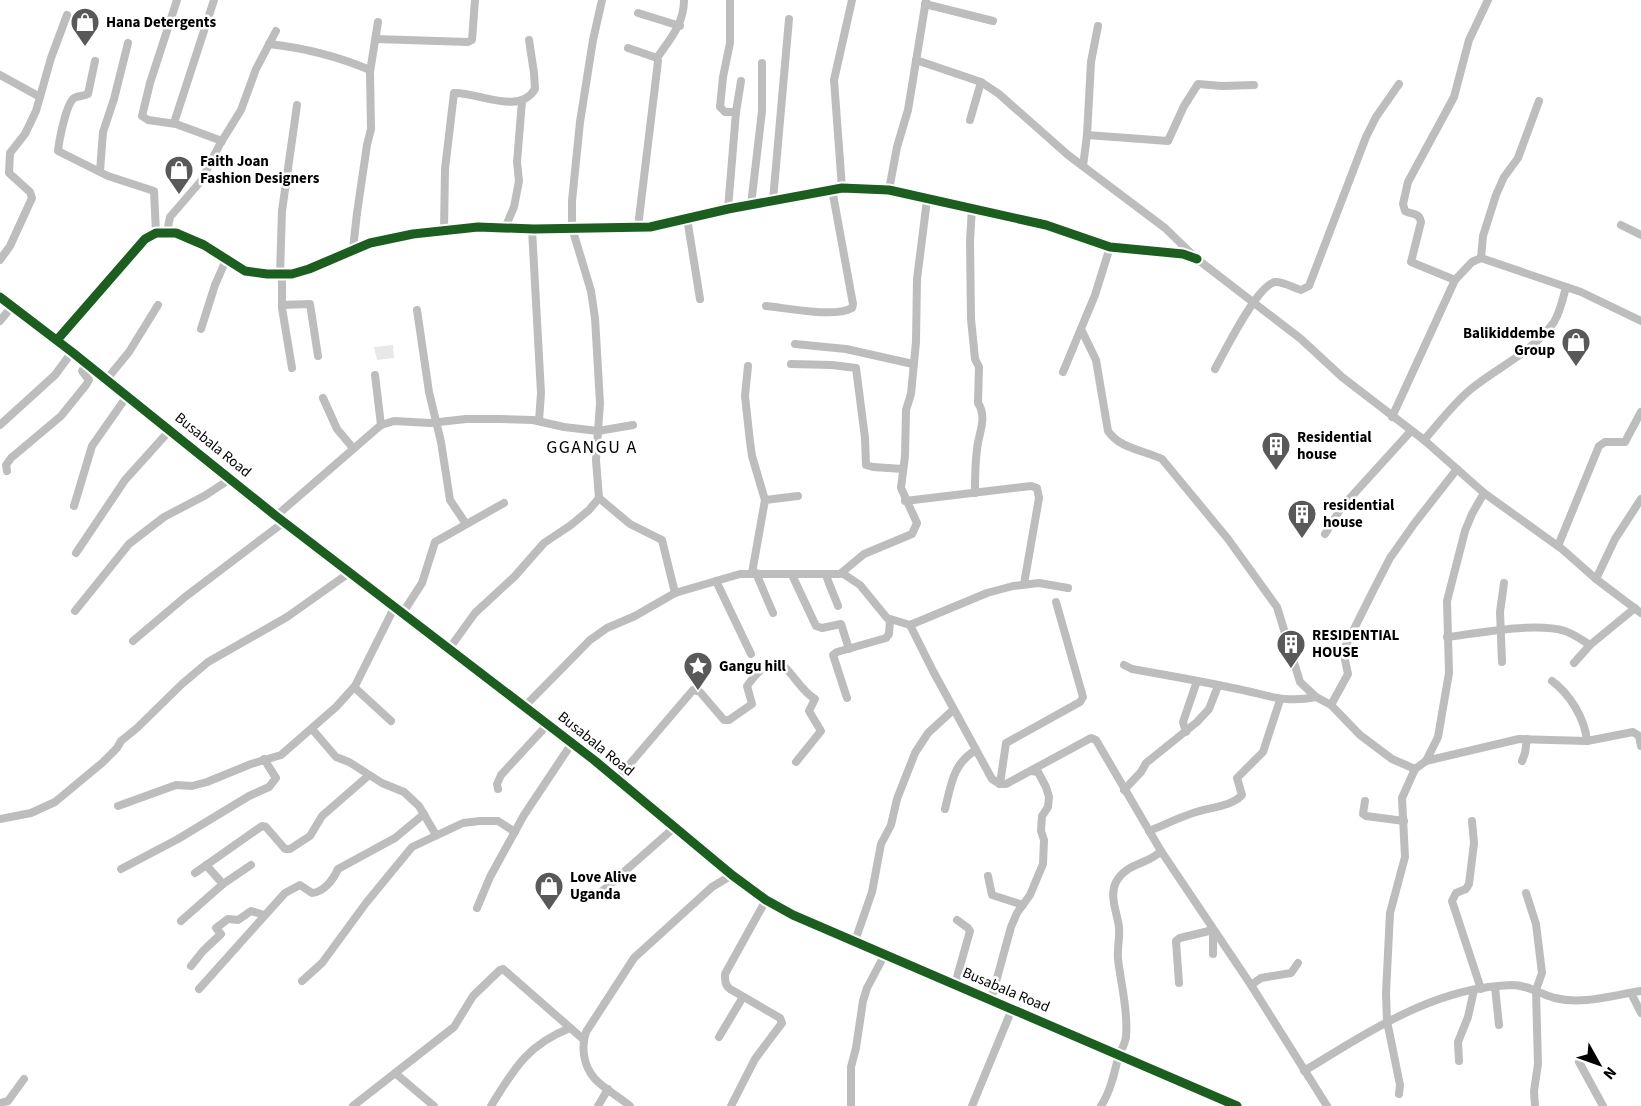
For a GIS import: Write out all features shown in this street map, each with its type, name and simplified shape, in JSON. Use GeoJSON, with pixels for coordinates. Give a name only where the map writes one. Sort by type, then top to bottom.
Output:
{"type":"FeatureCollection","features":[{"type":"Feature","properties":{"kind":"street"},"geometry":{"type":"LineString","coordinates":[[177,0],[141,114],[148,120],[174,123],[222,141]]}},
{"type":"Feature","properties":{"kind":"street"},"geometry":{"type":"LineString","coordinates":[[174,123],[213,0]]}},
{"type":"Feature","properties":{"kind":"street"},"geometry":{"type":"LineString","coordinates":[[376,39],[468,42],[472,40],[475,0]]}},
{"type":"Feature","properties":{"kind":"street"},"geometry":{"type":"LineString","coordinates":[[449,649],[475,614],[515,576],[544,543],[589,510],[599,498],[597,460],[600,403],[593,297],[572,228],[573,180],[580,122],[602,0]]}},
{"type":"Feature","properties":{"kind":"street"},"geometry":{"type":"LineString","coordinates":[[638,227],[657,58],[680,26],[684,0]]}},
{"type":"Feature","properties":{"kind":"street"},"geometry":{"type":"LineString","coordinates":[[730,0],[730,43],[720,107],[725,112],[736,112]]}},
{"type":"Feature","properties":{"kind":"street"},"geometry":{"type":"LineString","coordinates":[[842,188],[834,80],[852,0]]}},
{"type":"Feature","properties":{"kind":"street"},"geometry":{"type":"LineString","coordinates":[[1455,280],[1412,262],[1421,222],[1420,217],[1416,214],[1404,211],[1403,204],[1408,182],[1454,97],[1469,40],[1488,0]]}},
{"type":"Feature","properties":{"kind":"street"},"geometry":{"type":"LineString","coordinates":[[889,190],[897,147],[908,110],[926,2],[993,21]]}},
{"type":"Feature","properties":{"kind":"street"},"geometry":{"type":"LineString","coordinates":[[638,13],[680,26]]}},
{"type":"Feature","properties":{"kind":"street"},"geometry":{"type":"LineString","coordinates":[[0,260],[10,246],[32,198],[30,192],[9,173],[9,157],[25,134],[36,111],[57,40],[67,15]]}},
{"type":"Feature","properties":{"kind":"street"},"geometry":{"type":"LineString","coordinates":[[773,200],[789,19]]}},
{"type":"Feature","properties":{"kind":"street"},"geometry":{"type":"LineString","coordinates":[[353,249],[371,129],[370,70],[378,22]]}},
{"type":"Feature","properties":{"kind":"street"},"geometry":{"type":"LineString","coordinates":[[1083,166],[1090,72],[1098,26]]}},
{"type":"Feature","properties":{"kind":"street"},"geometry":{"type":"LineString","coordinates":[[167,232],[170,218],[201,181],[245,102],[256,69],[276,31]]}},
{"type":"Feature","properties":{"kind":"street"},"geometry":{"type":"LineString","coordinates":[[444,230],[445,169],[454,93],[522,101],[535,89],[529,40]]}},
{"type":"Feature","properties":{"kind":"street"},"geometry":{"type":"LineString","coordinates":[[100,171],[104,132],[128,43]]}},
{"type":"Feature","properties":{"kind":"street"},"geometry":{"type":"LineString","coordinates":[[269,44],[315,51],[370,70]]}},
{"type":"Feature","properties":{"kind":"street"},"geometry":{"type":"LineString","coordinates":[[628,48],[657,58]]}},
{"type":"Feature","properties":{"kind":"street"},"geometry":{"type":"LineString","coordinates":[[916,60],[981,82],[999,94],[1068,154],[1165,228],[1197,259],[1301,339],[1342,377],[1424,440],[1484,493],[1558,546],[1596,579],[1638,609],[1590,645],[1574,663]]}},
{"type":"Feature","properties":{"kind":"street"},"geometry":{"type":"LineString","coordinates":[[96,61],[88,94],[75,98],[71,102],[58,151],[111,177],[154,190],[156,233]]}},
{"type":"Feature","properties":{"kind":"street"},"geometry":{"type":"LineString","coordinates":[[751,205],[762,111],[762,63]]}},
{"type":"Feature","properties":{"kind":"street"},"geometry":{"type":"LineString","coordinates":[[0,75],[40,98]]}},
{"type":"Feature","properties":{"kind":"street"},"geometry":{"type":"LineString","coordinates":[[728,208],[736,112],[741,81]]}},
{"type":"Feature","properties":{"kind":"street"},"geometry":{"type":"LineString","coordinates":[[970,120],[981,82]]}},
{"type":"Feature","properties":{"kind":"street"},"geometry":{"type":"LineString","coordinates":[[1087,135],[1168,141],[1184,106],[1198,84],[1254,85]]}},
{"type":"Feature","properties":{"kind":"street"},"geometry":{"type":"LineString","coordinates":[[1215,369],[1253,302],[1272,282],[1301,290],[1309,285],[1366,137],[1376,117],[1399,84]]}},
{"type":"Feature","properties":{"kind":"street"},"geometry":{"type":"LineString","coordinates":[[505,228],[514,207],[519,181],[517,162],[522,101]]}},
{"type":"Feature","properties":{"kind":"street"},"geometry":{"type":"LineString","coordinates":[[1481,258],[1484,236],[1496,195],[1504,177],[1518,158],[1539,101]]}},
{"type":"Feature","properties":{"kind":"street"},"geometry":{"type":"LineString","coordinates":[[292,368],[282,306],[282,211],[297,105]]}},
{"type":"Feature","properties":{"kind":"street"},"geometry":{"type":"LineString","coordinates":[[156,233],[176,233],[204,245],[245,271],[292,274],[370,243],[444,230],[478,227],[532,229],[650,227],[728,208],[842,188],[889,190],[1055,227],[1110,247],[1183,254],[1197,259]]}},
{"type":"Feature","properties":{"kind":"street"},"geometry":{"type":"LineString","coordinates":[[766,306],[824,312],[852,308],[853,303],[832,189]]}},
{"type":"Feature","properties":{"kind":"street"},"geometry":{"type":"LineString","coordinates":[[525,706],[590,639],[675,593],[754,573],[837,575],[864,554],[912,534],[917,524],[901,488],[906,410],[914,364],[917,279],[927,200]]}},
{"type":"Feature","properties":{"kind":"street"},"geometry":{"type":"LineString","coordinates":[[972,207],[971,319],[975,359],[979,367],[978,404],[982,408],[983,420],[976,451],[975,493]]}},
{"type":"Feature","properties":{"kind":"street"},"geometry":{"type":"LineString","coordinates":[[687,218],[700,299]]}},
{"type":"Feature","properties":{"kind":"street"},"geometry":{"type":"LineString","coordinates":[[57,340],[145,239],[156,233],[166,222]]}},
{"type":"Feature","properties":{"kind":"street"},"geometry":{"type":"LineString","coordinates":[[1621,225],[1641,236]]}},
{"type":"Feature","properties":{"kind":"street"},"geometry":{"type":"LineString","coordinates":[[532,229],[541,393],[539,421]]}},
{"type":"Feature","properties":{"kind":"street"},"geometry":{"type":"LineString","coordinates":[[1063,372],[1095,295],[1110,247]]}},
{"type":"Feature","properties":{"kind":"street"},"geometry":{"type":"LineString","coordinates":[[1392,417],[1455,280],[1472,262],[1481,258],[1581,292],[1640,320]]}},
{"type":"Feature","properties":{"kind":"street"},"geometry":{"type":"LineString","coordinates":[[201,329],[215,285],[226,260]]}},
{"type":"Feature","properties":{"kind":"street"},"geometry":{"type":"LineString","coordinates":[[1424,440],[1461,398],[1485,378],[1513,361],[1546,331],[1558,313],[1566,287]]}},
{"type":"Feature","properties":{"kind":"street","name":"Busabala Road"},"geometry":{"type":"LineString","coordinates":[[0,297],[72,351],[349,573],[548,724],[732,875],[766,900],[793,915],[1237,1106]]}},
{"type":"Feature","properties":{"kind":"street"},"geometry":{"type":"LineString","coordinates":[[282,306],[310,304],[318,357]]}},
{"type":"Feature","properties":{"kind":"street"},"geometry":{"type":"LineString","coordinates":[[106,380],[129,352],[158,305]]}},
{"type":"Feature","properties":{"kind":"street"},"geometry":{"type":"LineString","coordinates":[[0,321],[12,306]]}},
{"type":"Feature","properties":{"kind":"street"},"geometry":{"type":"LineString","coordinates":[[417,310],[429,392],[450,500],[466,524]]}},
{"type":"Feature","properties":{"kind":"street"},"geometry":{"type":"LineString","coordinates":[[1082,329],[1096,360],[1108,431],[1113,439],[1162,459],[1228,539],[1277,607],[1300,682],[1316,697],[1331,705],[1360,735],[1392,759],[1414,769]]}},
{"type":"Feature","properties":{"kind":"street"},"geometry":{"type":"LineString","coordinates":[[795,344],[846,349],[914,364]]}},
{"type":"Feature","properties":{"kind":"street"},"geometry":{"type":"LineString","coordinates":[[0,425],[55,375],[72,351]]}},
{"type":"Feature","properties":{"kind":"street"},"geometry":{"type":"LineString","coordinates":[[791,363],[856,368],[866,465],[903,469]]}},
{"type":"Feature","properties":{"kind":"street"},"geometry":{"type":"LineString","coordinates":[[7,471],[6,465],[11,458],[61,416],[80,392],[88,380],[82,371],[87,364]]}},
{"type":"Feature","properties":{"kind":"street"},"geometry":{"type":"LineString","coordinates":[[748,366],[745,396],[750,442],[765,501],[754,573],[773,613]]}},
{"type":"Feature","properties":{"kind":"street"},"geometry":{"type":"LineString","coordinates":[[375,375],[381,425]]}},
{"type":"Feature","properties":{"kind":"street"},"geometry":{"type":"LineString","coordinates":[[74,506],[92,446],[127,396]]}},
{"type":"Feature","properties":{"kind":"street"},"geometry":{"type":"LineString","coordinates":[[323,398],[337,429],[353,448]]}},
{"type":"Feature","properties":{"kind":"street"},"geometry":{"type":"LineString","coordinates":[[1558,546],[1599,446],[1605,442],[1625,442],[1641,412]]}},
{"type":"Feature","properties":{"kind":"street"},"geometry":{"type":"LineString","coordinates":[[133,641],[280,519],[353,448],[381,425],[394,422],[466,419],[539,421],[598,431],[633,425]]}},
{"type":"Feature","properties":{"kind":"street"},"geometry":{"type":"LineString","coordinates":[[76,553],[124,480],[170,430]]}},
{"type":"Feature","properties":{"kind":"street"},"geometry":{"type":"LineString","coordinates":[[1325,534],[1341,508],[1411,431]]}},
{"type":"Feature","properties":{"kind":"street"},"geometry":{"type":"LineString","coordinates":[[1331,705],[1348,674],[1344,660],[1346,645],[1390,558],[1457,469]]}},
{"type":"Feature","properties":{"kind":"street"},"geometry":{"type":"LineString","coordinates":[[75,611],[129,544],[164,517],[206,495],[230,479]]}},
{"type":"Feature","properties":{"kind":"street"},"geometry":{"type":"LineString","coordinates":[[905,501],[1031,486],[1039,489],[1040,498],[1024,584]]}},
{"type":"Feature","properties":{"kind":"street"},"geometry":{"type":"LineString","coordinates":[[1426,761],[1438,737],[1445,704],[1449,673],[1447,601],[1468,522],[1484,493]]}},
{"type":"Feature","properties":{"kind":"street"},"geometry":{"type":"LineString","coordinates":[[765,501],[798,495]]}},
{"type":"Feature","properties":{"kind":"street"},"geometry":{"type":"LineString","coordinates":[[599,498],[630,524],[662,540],[675,593]]}},
{"type":"Feature","properties":{"kind":"street"},"geometry":{"type":"LineString","coordinates":[[1596,579],[1615,539],[1641,499]]}},
{"type":"Feature","properties":{"kind":"street"},"geometry":{"type":"LineString","coordinates":[[118,806],[176,785],[192,786],[207,782],[280,755],[336,707],[354,687],[398,611],[422,584],[435,542],[504,503]]}},
{"type":"Feature","properties":{"kind":"street"},"geometry":{"type":"LineString","coordinates":[[0,819],[31,813],[55,802],[102,763],[121,741],[200,668],[287,617],[349,573]]}},
{"type":"Feature","properties":{"kind":"street"},"geometry":{"type":"LineString","coordinates":[[842,573],[860,585],[890,620],[910,625],[987,593],[1024,584],[1050,584],[1068,588]]}},
{"type":"Feature","properties":{"kind":"street"},"geometry":{"type":"LineString","coordinates":[[826,574],[838,606]]}},
{"type":"Feature","properties":{"kind":"street"},"geometry":{"type":"LineString","coordinates":[[792,575],[816,626],[822,628],[841,624],[849,649]]}},
{"type":"Feature","properties":{"kind":"street"},"geometry":{"type":"LineString","coordinates":[[716,581],[751,654]]}},
{"type":"Feature","properties":{"kind":"street"},"geometry":{"type":"LineString","coordinates":[[1502,662],[1501,599],[1504,583]]}},
{"type":"Feature","properties":{"kind":"street"},"geometry":{"type":"LineString","coordinates":[[1000,784],[1006,743],[1080,702],[1083,697],[1056,602]]}},
{"type":"Feature","properties":{"kind":"street"},"geometry":{"type":"LineString","coordinates":[[848,698],[833,657],[837,652],[886,639],[889,634],[890,620]]}},
{"type":"Feature","properties":{"kind":"street"},"geometry":{"type":"LineString","coordinates":[[910,625],[953,710],[992,778],[1000,784],[1006,784],[1094,738],[1161,851],[1251,985],[1327,1106]]}},
{"type":"Feature","properties":{"kind":"street"},"geometry":{"type":"LineString","coordinates":[[1447,637],[1533,629],[1564,631],[1590,645]]}},
{"type":"Feature","properties":{"kind":"street"},"geometry":{"type":"LineString","coordinates":[[617,779],[693,690],[700,692],[724,720],[729,720],[752,704],[747,686],[759,672],[774,663],[786,667],[815,699],[809,711],[821,731],[796,762]]}},
{"type":"Feature","properties":{"kind":"street"},"geometry":{"type":"LineString","coordinates":[[1124,665],[1132,669],[1280,700],[1292,701],[1316,697]]}},
{"type":"Feature","properties":{"kind":"street"},"geometry":{"type":"LineString","coordinates":[[1186,732],[1183,722],[1197,681]]}},
{"type":"Feature","properties":{"kind":"street"},"geometry":{"type":"LineString","coordinates":[[1552,681],[1562,688],[1575,708],[1584,725],[1587,741]]}},
{"type":"Feature","properties":{"kind":"street"},"geometry":{"type":"LineString","coordinates":[[1124,790],[1141,772],[1146,762],[1186,732],[1209,709],[1218,686]]}},
{"type":"Feature","properties":{"kind":"street"},"geometry":{"type":"LineString","coordinates":[[354,687],[391,721]]}},
{"type":"Feature","properties":{"kind":"street"},"geometry":{"type":"LineString","coordinates":[[1149,831],[1197,811],[1238,799],[1242,795],[1237,778],[1263,752],[1280,700]]}},
{"type":"Feature","properties":{"kind":"street"},"geometry":{"type":"LineString","coordinates":[[855,941],[869,902],[881,844],[891,825],[897,799],[915,753],[928,733],[953,710]]}},
{"type":"Feature","properties":{"kind":"street"},"geometry":{"type":"LineString","coordinates":[[498,789],[497,784],[501,775],[548,724]]}},
{"type":"Feature","properties":{"kind":"street"},"geometry":{"type":"LineString","coordinates":[[312,729],[336,757],[349,762],[368,776],[404,792],[424,814],[436,835]]}},
{"type":"Feature","properties":{"kind":"street"},"geometry":{"type":"LineString","coordinates":[[1399,1094],[1400,1085],[1387,1021],[1387,964],[1390,913],[1405,857],[1402,798],[1414,769],[1426,761],[1504,741],[1527,739],[1587,741],[1633,732],[1639,736],[1641,746]]}},
{"type":"Feature","properties":{"kind":"street"},"geometry":{"type":"LineString","coordinates":[[1522,761],[1526,753],[1527,739]]}},
{"type":"Feature","properties":{"kind":"street"},"geometry":{"type":"LineString","coordinates":[[477,908],[490,877],[515,832],[572,743]]}},
{"type":"Feature","properties":{"kind":"street"},"geometry":{"type":"LineString","coordinates":[[945,808],[957,767],[965,756],[976,750]]}},
{"type":"Feature","properties":{"kind":"street"},"geometry":{"type":"LineString","coordinates":[[121,869],[178,839],[249,796],[269,787],[276,778],[264,759]]}},
{"type":"Feature","properties":{"kind":"street"},"geometry":{"type":"LineString","coordinates":[[991,999],[1011,927],[1041,871],[1044,840],[1041,831],[1042,816],[1048,807],[1049,797],[1038,772],[1030,771]]}},
{"type":"Feature","properties":{"kind":"street"},"geometry":{"type":"LineString","coordinates":[[195,873],[262,826],[266,827],[285,849],[290,849],[310,836],[322,816],[368,776]]}},
{"type":"Feature","properties":{"kind":"street"},"geometry":{"type":"LineString","coordinates":[[1365,801],[1363,814],[1366,816],[1404,821]]}},
{"type":"Feature","properties":{"kind":"street"},"geometry":{"type":"LineString","coordinates":[[199,989],[285,893],[302,885],[312,893],[318,892],[334,878],[338,869],[395,838],[424,814]]}},
{"type":"Feature","properties":{"kind":"street"},"geometry":{"type":"LineString","coordinates":[[302,981],[322,963],[341,935],[404,854],[412,847],[463,823],[492,820],[515,832]]}},
{"type":"Feature","properties":{"kind":"street"},"geometry":{"type":"LineString","coordinates":[[1460,1060],[1458,1042],[1478,989],[1452,901],[1456,893],[1468,887],[1469,884],[1474,843],[1472,821]]}},
{"type":"Feature","properties":{"kind":"street"},"geometry":{"type":"LineString","coordinates":[[600,893],[675,827]]}},
{"type":"Feature","properties":{"kind":"street"},"geometry":{"type":"LineString","coordinates":[[1101,1106],[1110,1088],[1119,1055],[1125,1044],[1126,1029],[1114,887],[1117,880],[1127,870],[1161,851]]}},
{"type":"Feature","properties":{"kind":"street"},"geometry":{"type":"LineString","coordinates":[[206,865],[223,884]]}},
{"type":"Feature","properties":{"kind":"street"},"geometry":{"type":"LineString","coordinates":[[181,921],[223,884],[251,865]]}},
{"type":"Feature","properties":{"kind":"street"},"geometry":{"type":"LineString","coordinates":[[630,1106],[588,1072],[583,1040],[610,992],[634,957],[712,887],[732,875]]}},
{"type":"Feature","properties":{"kind":"street"},"geometry":{"type":"LineString","coordinates":[[988,876],[992,895],[1023,905]]}},
{"type":"Feature","properties":{"kind":"street"},"geometry":{"type":"LineString","coordinates":[[1526,893],[1536,924],[1541,966],[1536,990],[1538,1064],[1534,1091],[1535,1106]]}},
{"type":"Feature","properties":{"kind":"street"},"geometry":{"type":"LineString","coordinates":[[731,1106],[754,1059],[782,1023],[780,1018],[726,985],[725,974],[766,900]]}},
{"type":"Feature","properties":{"kind":"street"},"geometry":{"type":"LineString","coordinates":[[191,966],[221,934],[216,928],[228,919],[238,920],[251,911],[264,915]]}},
{"type":"Feature","properties":{"kind":"street"},"geometry":{"type":"LineString","coordinates":[[955,984],[970,932],[968,927],[957,920]]}},
{"type":"Feature","properties":{"kind":"street"},"geometry":{"type":"LineString","coordinates":[[1213,930],[1213,954]]}},
{"type":"Feature","properties":{"kind":"street"},"geometry":{"type":"LineString","coordinates":[[1179,983],[1176,941],[1213,930]]}},
{"type":"Feature","properties":{"kind":"street"},"geometry":{"type":"LineString","coordinates":[[851,1106],[851,1067],[863,1001],[867,988],[885,954]]}},
{"type":"Feature","properties":{"kind":"street"},"geometry":{"type":"LineString","coordinates":[[1251,985],[1261,978],[1292,973],[1298,963]]}},
{"type":"Feature","properties":{"kind":"street"},"geometry":{"type":"LineString","coordinates":[[353,1106],[454,1027],[474,996],[503,969],[583,1040]]}},
{"type":"Feature","properties":{"kind":"street"},"geometry":{"type":"LineString","coordinates":[[1304,1071],[1387,1021],[1437,999],[1478,989],[1516,985],[1554,998],[1579,1000],[1641,991]]}},
{"type":"Feature","properties":{"kind":"street"},"geometry":{"type":"LineString","coordinates":[[1495,987],[1499,1025]]}},
{"type":"Feature","properties":{"kind":"street"},"geometry":{"type":"LineString","coordinates":[[1631,993],[1641,1013]]}},
{"type":"Feature","properties":{"kind":"street"},"geometry":{"type":"LineString","coordinates":[[719,1037],[743,997]]}},
{"type":"Feature","properties":{"kind":"street"},"geometry":{"type":"LineString","coordinates":[[972,1106],[1012,1009]]}},
{"type":"Feature","properties":{"kind":"street"},"geometry":{"type":"LineString","coordinates":[[491,1106],[509,1076],[531,1049],[570,1028]]}},
{"type":"Feature","properties":{"kind":"street"},"geometry":{"type":"LineString","coordinates":[[1579,1062],[1603,1106]]}},
{"type":"Feature","properties":{"kind":"street"},"geometry":{"type":"LineString","coordinates":[[395,1073],[434,1106]]}},
{"type":"Feature","properties":{"kind":"street"},"geometry":{"type":"LineString","coordinates":[[0,1103],[8,1101],[24,1079]]}},
{"type":"Feature","properties":{"kind":"street"},"geometry":{"type":"LineString","coordinates":[[598,1106],[608,1089]]}},
{"type":"Feature","properties":{"kind":"shaded area"},"geometry":{"type":"Polygon","coordinates":[[[393,345],[394,358],[377,360],[374,347],[393,345]]]}},
{"type":"Feature","properties":{"kind":"cycle path"},"geometry":{"type":"LineString","coordinates":[[57,340],[145,239],[156,233],[176,233],[204,245],[245,271],[292,274],[370,243],[413,234],[478,227],[534,229],[650,227],[728,209],[842,188],[889,190],[1046,225],[1110,247],[1183,254],[1197,259]]}},
{"type":"Feature","properties":{"kind":"cycle path"},"geometry":{"type":"LineString","coordinates":[[0,297],[276,516],[594,760],[732,875],[766,900],[793,915],[1237,1106]]}},
{"type":"Feature","properties":{"kind":"place","name":"Hana Detergents"},"geometry":{"type":"Point","coordinates":[85,48]}},
{"type":"Feature","properties":{"kind":"place","name":"Faith Joan Fashion Designers"},"geometry":{"type":"Point","coordinates":[179,196]}},
{"type":"Feature","properties":{"kind":"place","name":"Balikiddembe Group"},"geometry":{"type":"Point","coordinates":[1576,368]}},
{"type":"Feature","properties":{"kind":"place","name":"Residential house"},"geometry":{"type":"Point","coordinates":[1276,472]}},
{"type":"Feature","properties":{"kind":"place","name":"residential house"},"geometry":{"type":"Point","coordinates":[1302,540]}},
{"type":"Feature","properties":{"kind":"place","name":"RESIDENTIAL HOUSE"},"geometry":{"type":"Point","coordinates":[1291,670]}},
{"type":"Feature","properties":{"kind":"place","name":"Gangu hill"},"geometry":{"type":"Point","coordinates":[698,692]}},
{"type":"Feature","properties":{"kind":"place","name":"Love Alive Uganda"},"geometry":{"type":"Point","coordinates":[549,912]}},
{"type":"Feature","properties":{"kind":"district","name":"GGANGU A"},"geometry":{"type":"Point","coordinates":[592,447]}}]}
